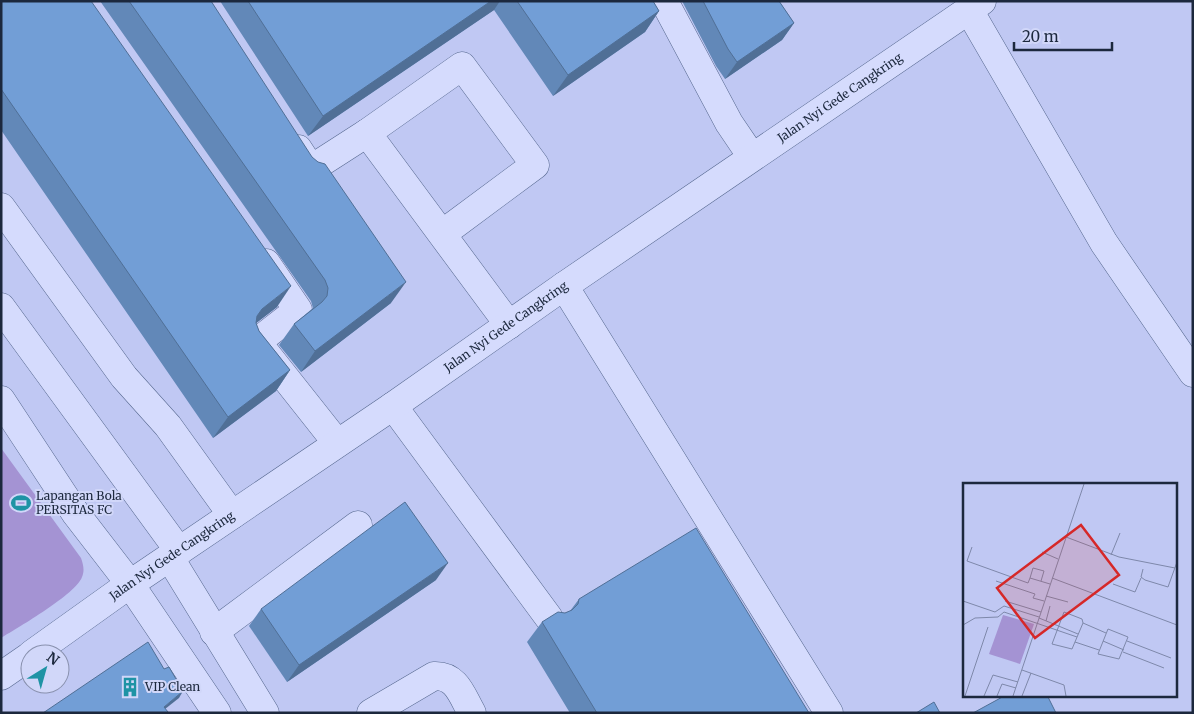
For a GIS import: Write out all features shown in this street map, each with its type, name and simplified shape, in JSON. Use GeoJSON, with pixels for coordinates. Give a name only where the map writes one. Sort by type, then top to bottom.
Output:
{"type":"FeatureCollection","features":[{"type":"Feature","properties":{"kind":"street"},"geometry":{"type":"LineString","coordinates":[[664,1],[728,123],[752,157]]}},
{"type":"Feature","properties":{"kind":"street"},"geometry":{"type":"LineString","coordinates":[[976,6],[1104,243],[1193,373]]}},
{"type":"Feature","properties":{"kind":"street","name":"Jalan Nyi Gede Cangkring"},"geometry":{"type":"LineString","coordinates":[[46,644],[130,584],[393,406],[564,286],[976,6]]}},
{"type":"Feature","properties":{"kind":"street"},"geometry":{"type":"LineString","coordinates":[[284,129],[310,169],[367,133],[462,66],[535,165],[442,234]]}},
{"type":"Feature","properties":{"kind":"street"},"geometry":{"type":"LineString","coordinates":[[367,133],[509,325]]}},
{"type":"Feature","properties":{"kind":"street"},"geometry":{"type":"LineString","coordinates":[[1,208],[124,377],[168,426],[232,515]]}},
{"type":"Feature","properties":{"kind":"street"},"geometry":{"type":"LineString","coordinates":[[252,245],[298,310],[257,342],[338,443]]}},
{"type":"Feature","properties":{"kind":"street"},"geometry":{"type":"LineString","coordinates":[[564,286],[829,713]]}},
{"type":"Feature","properties":{"kind":"street"},"geometry":{"type":"LineString","coordinates":[[1,307],[174,554],[214,632],[265,713]]}},
{"type":"Feature","properties":{"kind":"street"},"geometry":{"type":"LineString","coordinates":[[1,400],[76,514],[130,584],[217,713]]}},
{"type":"Feature","properties":{"kind":"street"},"geometry":{"type":"LineString","coordinates":[[393,406],[549,618]]}},
{"type":"Feature","properties":{"kind":"street"},"geometry":{"type":"LineString","coordinates":[[214,632],[358,525]]}},
{"type":"Feature","properties":{"kind":"street","name":"Jalan Nyi Gede Cangkring"},"geometry":{"type":"LineString","coordinates":[[1,676],[20,663]]}},
{"type":"Feature","properties":{"kind":"street"},"geometry":{"type":"LineString","coordinates":[[200,686],[235,665]]}},
{"type":"Feature","properties":{"kind":"street"},"geometry":{"type":"LineString","coordinates":[[370,713],[434,676],[443,676],[452,680],[472,713]]}},
{"type":"Feature","properties":{"kind":"shaded area","name":"Lapangan Bola PERSITAS FC"},"geometry":{"type":"Polygon","coordinates":[[[1,448],[81,558],[84,569],[78,584],[69,592],[46,610],[1,638],[1,448]]]}},
{"type":"Feature","properties":{"kind":"building"},"geometry":{"type":"Polygon","coordinates":[[[1,1],[91,1],[291,286],[262,309],[257,316],[256,323],[259,331],[290,370],[228,417],[1,89],[1,1]]]}},
{"type":"Feature","properties":{"kind":"building"},"geometry":{"type":"Polygon","coordinates":[[[129,1],[211,1],[312,157],[318,162],[325,164],[406,282],[315,351],[294,324],[327,296],[328,288],[325,280],[129,1]]]}},
{"type":"Feature","properties":{"kind":"building"},"geometry":{"type":"Polygon","coordinates":[[[248,1],[491,1],[323,116],[248,1]]]}},
{"type":"Feature","properties":{"kind":"building"},"geometry":{"type":"Polygon","coordinates":[[[517,1],[653,1],[659,11],[568,75],[517,1]]]}},
{"type":"Feature","properties":{"kind":"building"},"geometry":{"type":"Polygon","coordinates":[[[703,1],[779,1],[794,23],[737,62],[728,49],[703,1]]]}},
{"type":"Feature","properties":{"kind":"building"},"geometry":{"type":"Polygon","coordinates":[[[405,502],[448,563],[299,665],[261,609],[405,502]]]}},
{"type":"Feature","properties":{"kind":"building"},"geometry":{"type":"Polygon","coordinates":[[[696,528],[809,713],[597,713],[542,622],[558,612],[565,613],[572,610],[578,604],[579,599],[696,528]]]}},
{"type":"Feature","properties":{"kind":"building","name":"VIP Clean"},"geometry":{"type":"Polygon","coordinates":[[[148,642],[164,669],[169,667],[183,691],[164,707],[167,713],[43,713],[148,642]]]}},
{"type":"Feature","properties":{"kind":"building"},"geometry":{"type":"Polygon","coordinates":[[[1004,696],[1048,696],[1056,713],[973,713],[1004,696]]]}},
{"type":"Feature","properties":{"kind":"building"},"geometry":{"type":"Polygon","coordinates":[[[934,702],[940,713],[916,713],[934,702]]]}},
{"type":"Feature","properties":{"kind":"place","name":"Lapangan Bola PERSITAS FC"},"geometry":{"type":"Point","coordinates":[21,503]}},
{"type":"Feature","properties":{"kind":"place","name":"VIP Clean"},"geometry":{"type":"Point","coordinates":[130,687]}}]}
